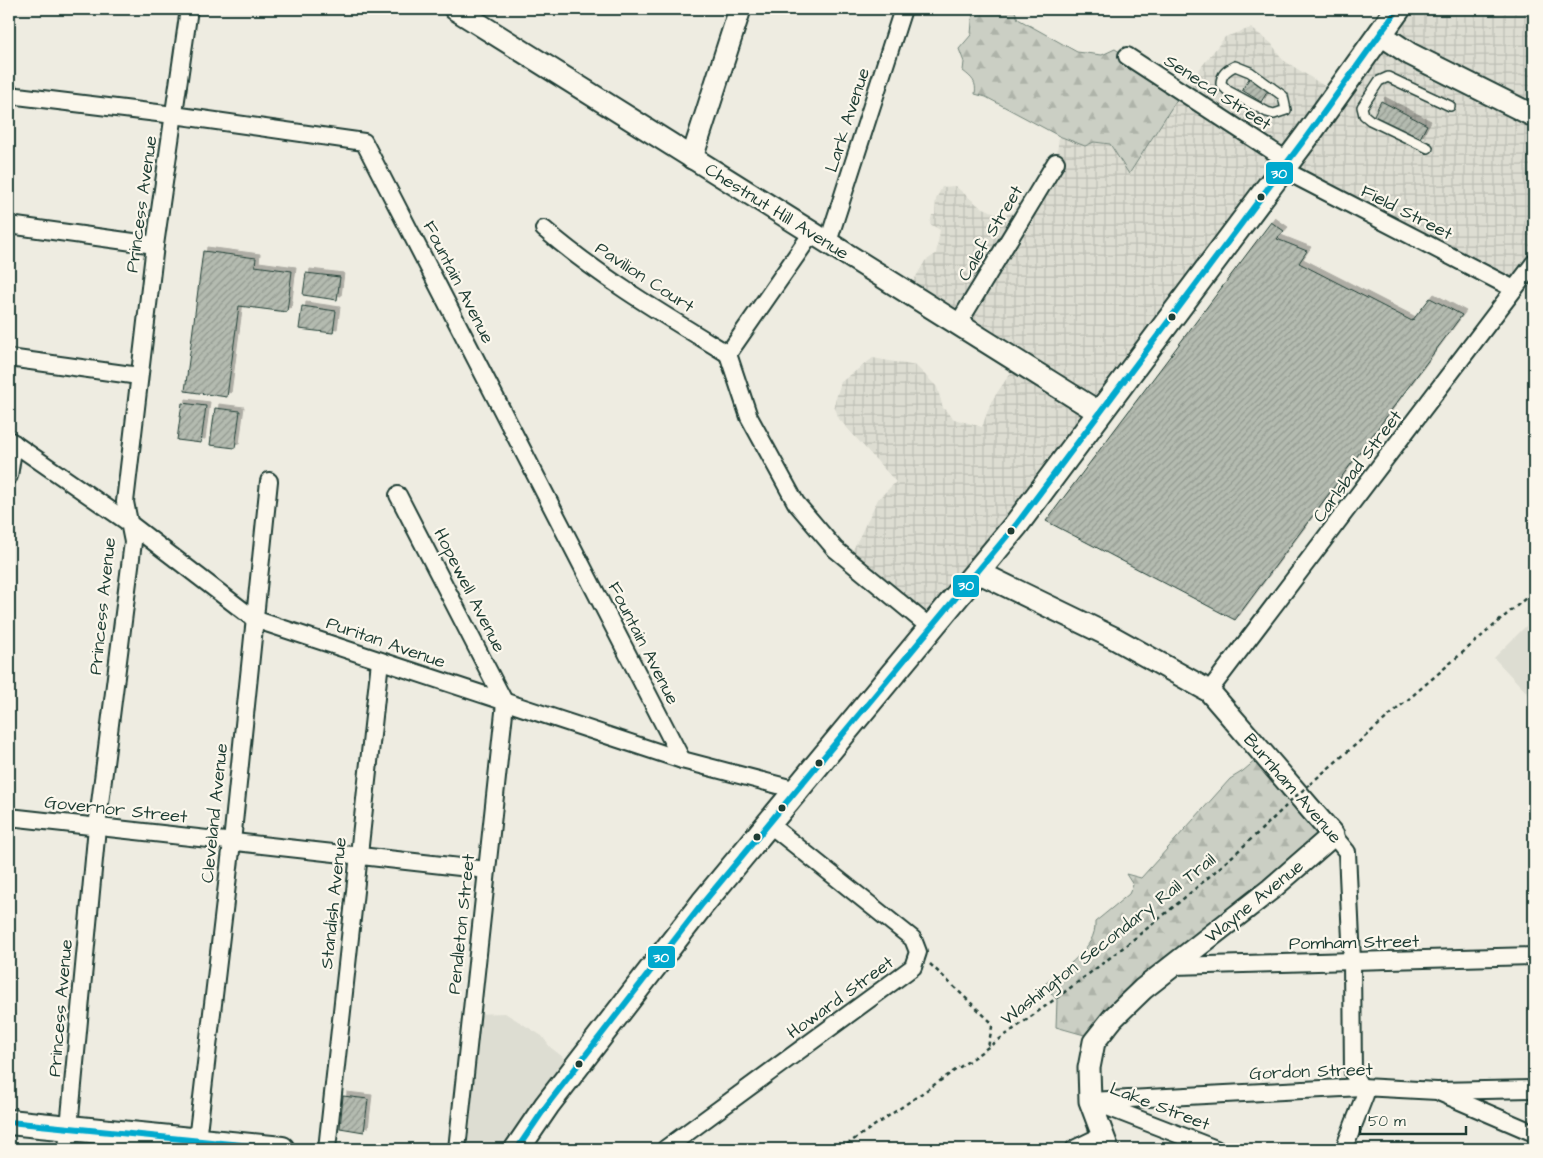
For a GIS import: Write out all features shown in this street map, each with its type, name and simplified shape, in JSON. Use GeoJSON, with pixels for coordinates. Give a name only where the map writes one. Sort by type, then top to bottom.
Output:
{"type":"FeatureCollection","features":[{"type":"Feature","properties":{"kind":"main road"},"geometry":{"type":"LineString","coordinates":[[518,1149],[547,1105],[703,903],[932,630],[1100,414],[1285,165],[1397,9]]}},
{"type":"Feature","properties":{"kind":"main road"},"geometry":{"type":"LineString","coordinates":[[9,1122],[68,1139],[282,1149]]}},
{"type":"Feature","properties":{"kind":"street","name":"Princess Avenue"},"geometry":{"type":"LineString","coordinates":[[68,1139],[97,827],[133,542],[125,502],[155,245],[189,9]]}},
{"type":"Feature","properties":{"kind":"street","name":"Chestnut Hill Avenue"},"geometry":{"type":"LineString","coordinates":[[455,9],[1100,414]]}},
{"type":"Feature","properties":{"kind":"street"},"geometry":{"type":"LineString","coordinates":[[692,158],[740,9]]}},
{"type":"Feature","properties":{"kind":"street","name":"Lark Avenue"},"geometry":{"type":"LineString","coordinates":[[728,354],[820,238],[903,9]]}},
{"type":"Feature","properties":{"kind":"street"},"geometry":{"type":"LineString","coordinates":[[1380,34],[1410,54],[1534,116]]}},
{"type":"Feature","properties":{"kind":"street","name":"Seneca Street"},"geometry":{"type":"LineString","coordinates":[[1127,56],[1285,165]]}},
{"type":"Feature","properties":{"kind":"street","name":"Fountain Avenue"},"geometry":{"type":"LineString","coordinates":[[9,95],[174,115],[364,142],[682,760]]}},
{"type":"Feature","properties":{"kind":"street","name":"Calef Street"},"geometry":{"type":"LineString","coordinates":[[958,324],[1056,162]]}},
{"type":"Feature","properties":{"kind":"street","name":"Field Street"},"geometry":{"type":"LineString","coordinates":[[1285,165],[1514,289]]}},
{"type":"Feature","properties":{"kind":"street"},"geometry":{"type":"LineString","coordinates":[[9,225],[155,245]]}},
{"type":"Feature","properties":{"kind":"street","name":"Pavilion Court"},"geometry":{"type":"LineString","coordinates":[[544,229],[574,254],[633,296],[728,354]]}},
{"type":"Feature","properties":{"kind":"street","name":"Carlsbad Street"},"geometry":{"type":"LineString","coordinates":[[1209,691],[1339,523],[1534,262]]}},
{"type":"Feature","properties":{"kind":"street"},"geometry":{"type":"LineString","coordinates":[[728,354],[749,417],[796,503],[835,550],[932,630]]}},
{"type":"Feature","properties":{"kind":"street"},"geometry":{"type":"LineString","coordinates":[[9,358],[140,376]]}},
{"type":"Feature","properties":{"kind":"street"},"geometry":{"type":"LineString","coordinates":[[9,476],[11,441]]}},
{"type":"Feature","properties":{"kind":"street","name":"Puritan Avenue"},"geometry":{"type":"LineString","coordinates":[[11,441],[129,523],[254,619],[682,760],[797,790]]}},
{"type":"Feature","properties":{"kind":"street","name":"Cleveland Avenue"},"geometry":{"type":"LineString","coordinates":[[196,1145],[232,842],[269,481]]}},
{"type":"Feature","properties":{"kind":"street","name":"Hopewell Avenue"},"geometry":{"type":"LineString","coordinates":[[398,495],[505,703]]}},
{"type":"Feature","properties":{"kind":"street","name":"Burnham Avenue"},"geometry":{"type":"LineString","coordinates":[[978,572],[1114,638],[1209,691],[1347,852],[1352,961],[1353,1073],[1365,1095],[1344,1149]]}},
{"type":"Feature","properties":{"kind":"street","name":"Standish Avenue"},"geometry":{"type":"LineString","coordinates":[[326,1149],[380,661]]}},
{"type":"Feature","properties":{"kind":"street","name":"Pendleton Street"},"geometry":{"type":"LineString","coordinates":[[457,1149],[505,703]]}},
{"type":"Feature","properties":{"kind":"street","name":"Governor Street"},"geometry":{"type":"LineString","coordinates":[[9,817],[487,870]]}},
{"type":"Feature","properties":{"kind":"street","name":"Howard Street"},"geometry":{"type":"LineString","coordinates":[[665,1149],[913,967],[918,952],[913,939],[897,924],[769,824]]}},
{"type":"Feature","properties":{"kind":"street","name":"Wayne Avenue"},"geometry":{"type":"LineString","coordinates":[[1105,1142],[1090,1101],[1089,1068],[1094,1042],[1114,1018],[1143,989],[1305,862],[1333,835]]}},
{"type":"Feature","properties":{"kind":"street","name":"Pomham Street"},"geometry":{"type":"LineString","coordinates":[[1174,966],[1534,956]]}},
{"type":"Feature","properties":{"kind":"street","name":"Gordon Street"},"geometry":{"type":"LineString","coordinates":[[1090,1101],[1362,1087],[1437,1091],[1534,1089]]}},
{"type":"Feature","properties":{"kind":"street"},"geometry":{"type":"LineString","coordinates":[[1437,1091],[1534,1133]]}},
{"type":"Feature","properties":{"kind":"street","name":"Lake Street"},"geometry":{"type":"LineString","coordinates":[[1090,1101],[1216,1149]]}},
{"type":"Feature","properties":{"kind":"street"},"geometry":{"type":"LineString","coordinates":[[1074,1149],[1105,1142]]}},
{"type":"Feature","properties":{"kind":"lane"},"geometry":{"type":"LineString","coordinates":[[1235,66],[1250,72],[1283,96],[1286,110],[1274,114],[1267,112],[1228,91],[1221,84],[1221,79],[1226,71],[1235,66]]}},
{"type":"Feature","properties":{"kind":"lane"},"geometry":{"type":"LineString","coordinates":[[1428,148],[1370,120],[1364,115],[1362,107],[1379,82],[1388,77],[1450,106]]}},
{"type":"Feature","properties":{"kind":"path","name":"Washington Secondary Rail Trail"},"geometry":{"type":"LineString","coordinates":[[840,1149],[987,1048],[1142,933],[1233,858],[1289,802],[1534,590]]}},
{"type":"Feature","properties":{"kind":"path","name":"Washington Secondary Rail Trail"},"geometry":{"type":"LineString","coordinates":[[918,952],[990,1021],[992,1027],[987,1048]]}},
{"type":"Feature","properties":{"kind":"shaded area"},"geometry":{"type":"Polygon","coordinates":[[[1395,9],[1534,9],[1534,82],[1518,111],[1534,121],[1534,270],[1510,293],[1419,250],[1279,177],[935,625],[849,558],[878,499],[896,482],[839,419],[834,405],[841,382],[873,358],[916,366],[937,387],[943,408],[954,419],[982,427],[991,402],[1017,363],[909,289],[925,261],[936,254],[940,230],[930,224],[932,215],[935,215],[936,199],[942,187],[955,186],[979,206],[1002,216],[1033,207],[1055,173],[1059,136],[1085,145],[1094,142],[1110,144],[1129,173],[1179,90],[1187,85],[1225,37],[1251,28],[1271,43],[1283,60],[1334,92],[1395,9]]]}},
{"type":"Feature","properties":{"kind":"shaded area"},"geometry":{"type":"Polygon","coordinates":[[[1534,618],[1534,700],[1494,658],[1534,618]]]}},
{"type":"Feature","properties":{"kind":"shaded area"},"geometry":{"type":"Polygon","coordinates":[[[505,1013],[542,1036],[550,1047],[573,1065],[517,1149],[458,1149],[474,1014],[505,1013]]]}},
{"type":"Feature","properties":{"kind":"shaded area"},"geometry":{"type":"Polygon","coordinates":[[[9,1040],[17,1041],[9,1099],[9,1040]]]}},
{"type":"Feature","properties":{"kind":"green space"},"geometry":{"type":"Polygon","coordinates":[[[973,9],[1014,9],[1018,19],[1077,52],[1102,55],[1115,49],[1181,93],[1129,174],[1110,144],[1094,142],[1085,146],[1059,136],[986,97],[975,94],[973,81],[963,71],[964,62],[959,49],[971,35],[973,9]]]}},
{"type":"Feature","properties":{"kind":"green space"},"geometry":{"type":"Polygon","coordinates":[[[1263,754],[1332,832],[1095,1038],[1056,1027],[1057,1000],[1044,985],[1085,949],[1091,941],[1095,922],[1129,894],[1133,885],[1126,874],[1141,878],[1230,779],[1263,754]]]}},
{"type":"Feature","properties":{"kind":"building"},"geometry":{"type":"Polygon","coordinates":[[[1250,77],[1269,89],[1261,102],[1242,90],[1250,77]]]}},
{"type":"Feature","properties":{"kind":"building"},"geometry":{"type":"Polygon","coordinates":[[[1381,101],[1427,125],[1419,140],[1373,117],[1381,101]]]}},
{"type":"Feature","properties":{"kind":"building"},"geometry":{"type":"Polygon","coordinates":[[[1271,222],[1284,231],[1277,239],[1307,251],[1299,263],[1412,321],[1430,298],[1462,315],[1235,620],[1046,521],[1271,222]]]}},
{"type":"Feature","properties":{"kind":"building"},"geometry":{"type":"Polygon","coordinates":[[[203,251],[256,258],[255,266],[292,271],[287,312],[239,306],[227,397],[185,391],[203,251]]]}},
{"type":"Feature","properties":{"kind":"building"},"geometry":{"type":"Polygon","coordinates":[[[306,273],[340,277],[337,300],[303,295],[306,273]]]}},
{"type":"Feature","properties":{"kind":"building"},"geometry":{"type":"Polygon","coordinates":[[[302,306],[336,311],[333,333],[299,329],[302,306]]]}},
{"type":"Feature","properties":{"kind":"building"},"geometry":{"type":"Polygon","coordinates":[[[182,403],[206,406],[201,443],[177,440],[182,403]]]}},
{"type":"Feature","properties":{"kind":"building"},"geometry":{"type":"Polygon","coordinates":[[[215,408],[240,411],[235,448],[210,445],[215,408]]]}},
{"type":"Feature","properties":{"kind":"building"},"geometry":{"type":"Polygon","coordinates":[[[343,1096],[368,1099],[364,1132],[340,1128],[343,1096]]]}},
{"type":"Feature","properties":{"kind":"transit line","name":"30"},"geometry":{"type":"LineString","coordinates":[[517,1149],[547,1105],[703,903],[1016,525],[1307,136],[1398,9]]}},
{"type":"Feature","properties":{"kind":"transit line","name":"30"},"geometry":{"type":"LineString","coordinates":[[9,1122],[282,1149]]}}]}
